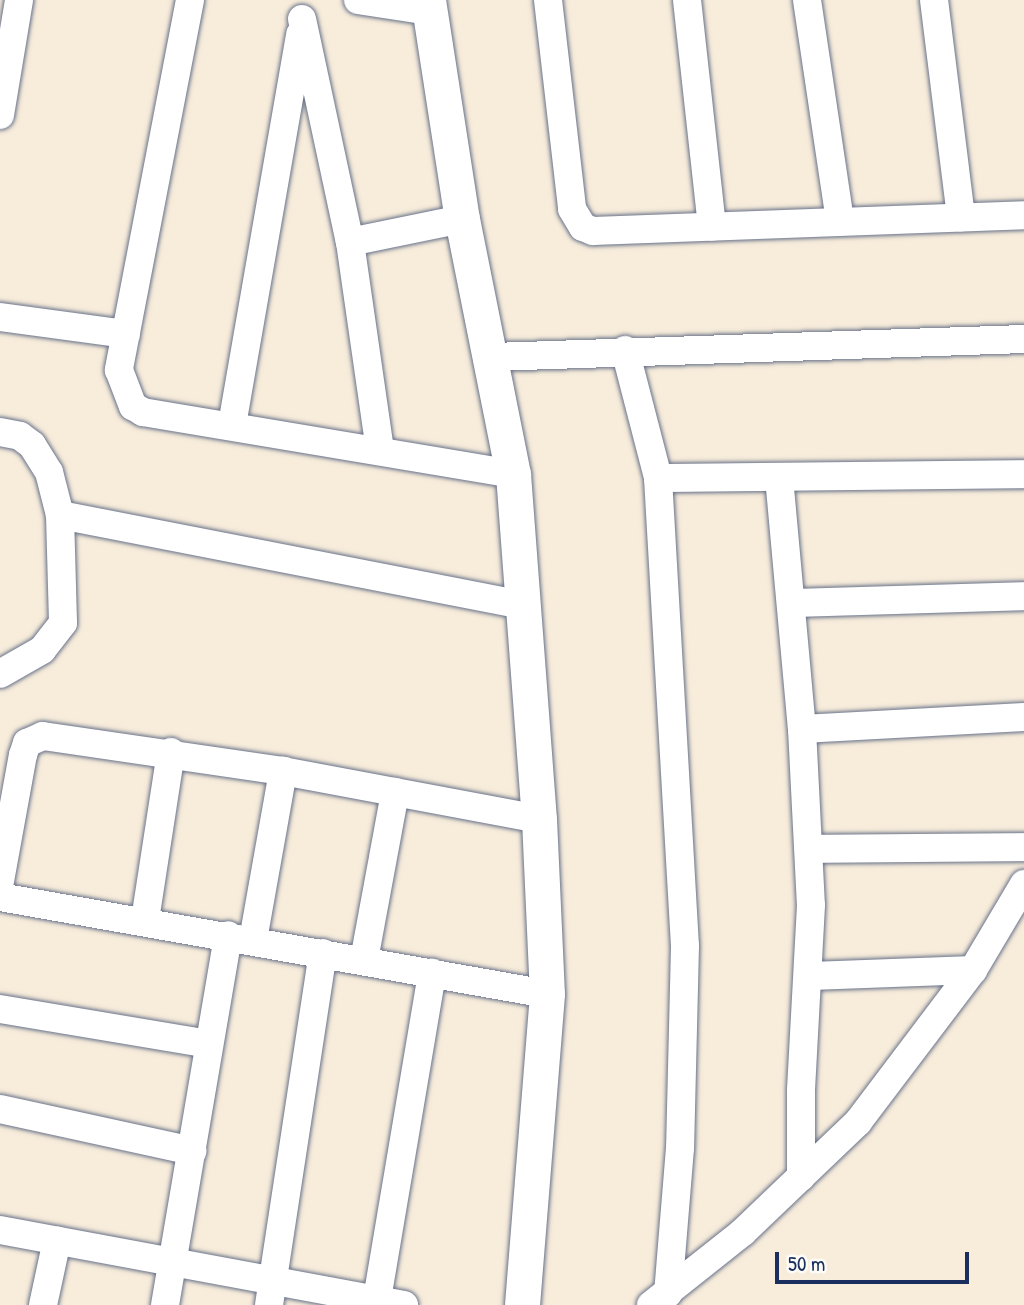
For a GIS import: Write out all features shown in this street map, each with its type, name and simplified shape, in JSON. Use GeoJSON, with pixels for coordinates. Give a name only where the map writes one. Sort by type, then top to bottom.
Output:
{"type":"FeatureCollection","features":[{"type":"Feature","properties":{"kind":"street"},"geometry":{"type":"LineString","coordinates":[[0,115],[19,0]]}},
{"type":"Feature","properties":{"kind":"street"},"geometry":{"type":"LineString","coordinates":[[190,0],[119,370],[133,405],[143,412],[380,449],[513,474]]}},
{"type":"Feature","properties":{"kind":"street"},"geometry":{"type":"LineString","coordinates":[[358,0],[429,6],[462,219],[493,357],[513,474],[520,604],[539,819],[547,994],[522,1305]]}},
{"type":"Feature","properties":{"kind":"street"},"geometry":{"type":"LineString","coordinates":[[548,0],[572,209],[578,220],[593,231],[1024,215]]}},
{"type":"Feature","properties":{"kind":"street"},"geometry":{"type":"LineString","coordinates":[[687,0],[712,227]]}},
{"type":"Feature","properties":{"kind":"street"},"geometry":{"type":"LineString","coordinates":[[807,0],[840,222]]}},
{"type":"Feature","properties":{"kind":"street"},"geometry":{"type":"LineString","coordinates":[[934,0],[961,218]]}},
{"type":"Feature","properties":{"kind":"street"},"geometry":{"type":"LineString","coordinates":[[232,425],[304,10]]}},
{"type":"Feature","properties":{"kind":"street"},"geometry":{"type":"LineString","coordinates":[[304,10],[350,242],[380,449]]}},
{"type":"Feature","properties":{"kind":"street"},"geometry":{"type":"LineString","coordinates":[[350,242],[462,219]]}},
{"type":"Feature","properties":{"kind":"street"},"geometry":{"type":"LineString","coordinates":[[0,317],[126,334]]}},
{"type":"Feature","properties":{"kind":"street"},"geometry":{"type":"LineString","coordinates":[[493,357],[625,350],[1024,339]]}},
{"type":"Feature","properties":{"kind":"street"},"geometry":{"type":"LineString","coordinates":[[625,350],[658,478],[685,946],[680,1148],[659,1299]]}},
{"type":"Feature","properties":{"kind":"street"},"geometry":{"type":"LineString","coordinates":[[0,432],[20,436],[39,454],[61,514],[63,623],[42,650],[0,674]]}},
{"type":"Feature","properties":{"kind":"street"},"geometry":{"type":"LineString","coordinates":[[658,478],[1024,474]]}},
{"type":"Feature","properties":{"kind":"street"},"geometry":{"type":"LineString","coordinates":[[779,477],[802,729],[809,849],[811,976],[801,1091],[801,1177]]}},
{"type":"Feature","properties":{"kind":"street"},"geometry":{"type":"LineString","coordinates":[[61,514],[520,604]]}},
{"type":"Feature","properties":{"kind":"street"},"geometry":{"type":"LineString","coordinates":[[791,603],[1024,596]]}},
{"type":"Feature","properties":{"kind":"street"},"geometry":{"type":"LineString","coordinates":[[802,729],[1024,717]]}},
{"type":"Feature","properties":{"kind":"street"},"geometry":{"type":"LineString","coordinates":[[0,881],[23,755],[32,738],[43,736],[171,752],[539,819]]}},
{"type":"Feature","properties":{"kind":"street"},"geometry":{"type":"LineString","coordinates":[[145,920],[171,752]]}},
{"type":"Feature","properties":{"kind":"street"},"geometry":{"type":"LineString","coordinates":[[164,1305],[174,1261],[209,1044],[283,771]]}},
{"type":"Feature","properties":{"kind":"street"},"geometry":{"type":"LineString","coordinates":[[364,960],[395,792]]}},
{"type":"Feature","properties":{"kind":"street"},"geometry":{"type":"LineString","coordinates":[[809,849],[1024,847]]}},
{"type":"Feature","properties":{"kind":"street"},"geometry":{"type":"LineString","coordinates":[[659,1299],[801,1177],[858,1122],[973,970],[1024,884]]}},
{"type":"Feature","properties":{"kind":"street"},"geometry":{"type":"LineString","coordinates":[[0,897],[145,920],[547,994]]}},
{"type":"Feature","properties":{"kind":"street"},"geometry":{"type":"LineString","coordinates":[[271,1293],[323,953]]}},
{"type":"Feature","properties":{"kind":"street"},"geometry":{"type":"LineString","coordinates":[[811,976],[973,970]]}},
{"type":"Feature","properties":{"kind":"street"},"geometry":{"type":"LineString","coordinates":[[0,1230],[174,1261],[271,1293],[386,1303],[432,973]]}},
{"type":"Feature","properties":{"kind":"street"},"geometry":{"type":"LineString","coordinates":[[0,1009],[209,1044]]}},
{"type":"Feature","properties":{"kind":"street"},"geometry":{"type":"LineString","coordinates":[[0,1109],[192,1151]]}},
{"type":"Feature","properties":{"kind":"street"},"geometry":{"type":"LineString","coordinates":[[43,1305],[57,1240]]}}]}
